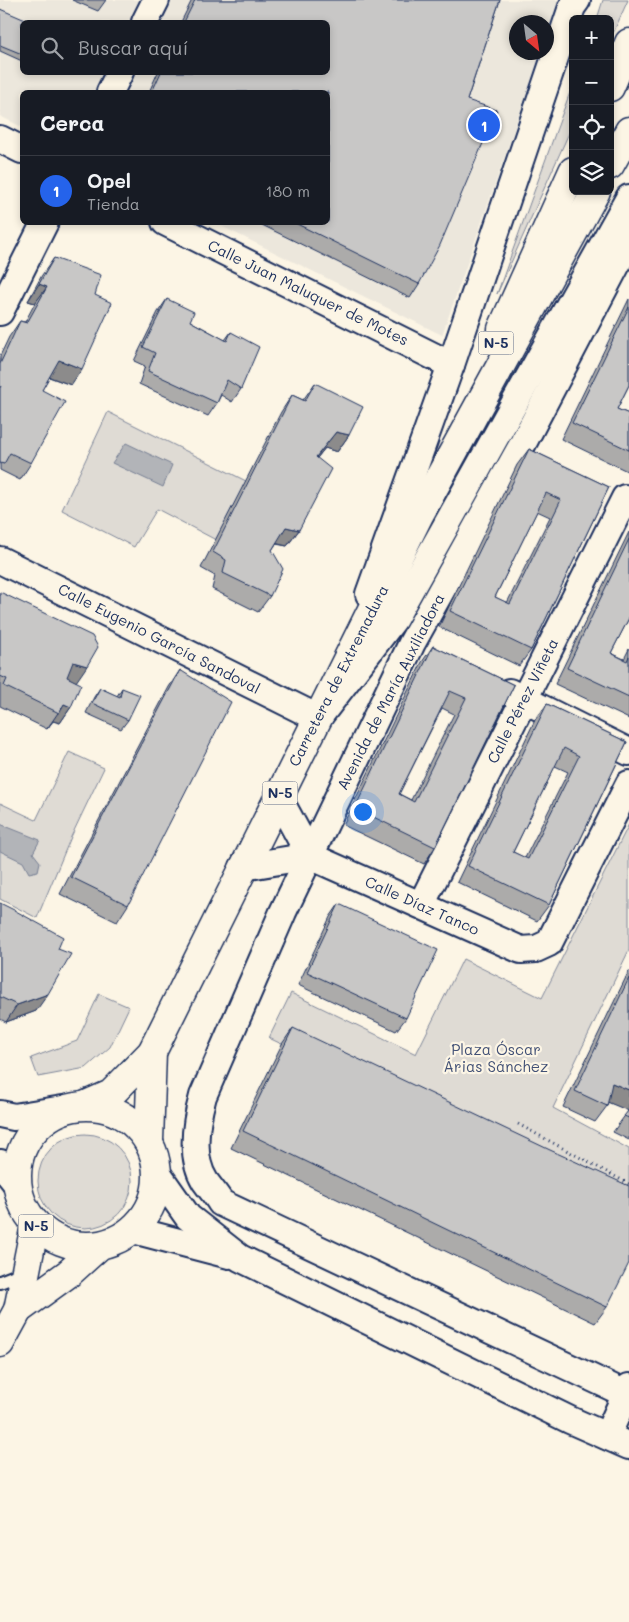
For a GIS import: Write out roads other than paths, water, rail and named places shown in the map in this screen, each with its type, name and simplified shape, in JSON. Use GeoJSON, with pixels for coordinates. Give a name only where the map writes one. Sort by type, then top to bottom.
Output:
{"type":"FeatureCollection","features":[{"type":"Feature","properties":{"kind":"highway"},"geometry":{"type":"LineString","coordinates":[[614,78],[629,43]]}},
{"type":"Feature","properties":{"kind":"highway"},"geometry":{"type":"LineString","coordinates":[[614,158],[629,131]]}},
{"type":"Feature","properties":{"kind":"highway","name":"Carretera de Extremadura"},"geometry":{"type":"LineString","coordinates":[[419,515],[569,180]]}},
{"type":"Feature","properties":{"kind":"highway","name":"Carretera de Extremadura"},"geometry":{"type":"LineString","coordinates":[[75,1107],[105,1108],[123,1115],[137,1126],[155,1157],[156,1189],[152,1204],[133,1230],[117,1240],[99,1246],[76,1246],[54,1239],[35,1225],[22,1206],[8,1173],[18,1160],[27,1138],[43,1121],[75,1107],[110,1094],[152,1052],[419,515],[594,195]]}},
{"type":"Feature","properties":{"kind":"highway","name":"Carretera de Extremadura"},"geometry":{"type":"LineString","coordinates":[[148,1142],[152,1052]]}},
{"type":"Feature","properties":{"kind":"highway","name":"Carretera de Extremadura"},"geometry":{"type":"LineString","coordinates":[[0,1344],[18,1310],[35,1225]]}},
{"type":"Feature","properties":{"kind":"highway","name":"Carretera de Extremadura"},"geometry":{"type":"LineString","coordinates":[[18,1310],[69,1273],[99,1246]]}},
{"type":"Feature","properties":{"kind":"street"},"geometry":{"type":"LineString","coordinates":[[146,20],[156,0]]}},
{"type":"Feature","properties":{"kind":"street"},"geometry":{"type":"LineString","coordinates":[[340,674],[451,365],[572,7],[576,0]]}},
{"type":"Feature","properties":{"kind":"street"},"geometry":{"type":"LineString","coordinates":[[111,90],[118,75]]}},
{"type":"Feature","properties":{"kind":"street"},"geometry":{"type":"LineString","coordinates":[[0,139],[20,149]]}},
{"type":"Feature","properties":{"kind":"street"},"geometry":{"type":"LineString","coordinates":[[318,718],[394,619],[629,198]]}},
{"type":"Feature","properties":{"kind":"street"},"geometry":{"type":"LineString","coordinates":[[0,312],[44,225]]}},
{"type":"Feature","properties":{"kind":"street","name":"Calle Juan Maluquer de Motes"},"geometry":{"type":"LineString","coordinates":[[171,225],[451,365]]}},
{"type":"Feature","properties":{"kind":"street","name":"Avenida de María Auxiliadora"},"geometry":{"type":"LineString","coordinates":[[627,1391],[221,1203],[204,1179],[196,1155],[197,1115],[203,1096],[310,856],[412,644],[531,452],[628,242]]}},
{"type":"Feature","properties":{"kind":"street"},"geometry":{"type":"LineString","coordinates":[[600,486],[627,499]]}},
{"type":"Feature","properties":{"kind":"street","name":"Calle Pérez Viñeta"},"geometry":{"type":"LineString","coordinates":[[421,905],[627,499]]}},
{"type":"Feature","properties":{"kind":"street","name":"Calle Eugenio García Sandoval"},"geometry":{"type":"LineString","coordinates":[[0,560],[318,718]]}},
{"type":"Feature","properties":{"kind":"street"},"geometry":{"type":"LineString","coordinates":[[412,644],[437,656]]}},
{"type":"Feature","properties":{"kind":"street"},"geometry":{"type":"LineString","coordinates":[[488,682],[629,752]]}},
{"type":"Feature","properties":{"kind":"street","name":"Calle Díaz Tanco"},"geometry":{"type":"LineString","coordinates":[[310,856],[521,950],[536,950],[549,943],[629,784]]}},
{"type":"Feature","properties":{"kind":"street"},"geometry":{"type":"LineString","coordinates":[[243,867],[310,856],[278,797]]}},
{"type":"Feature","properties":{"kind":"street"},"geometry":{"type":"LineString","coordinates":[[0,1114],[14,1117],[75,1107]]}},
{"type":"Feature","properties":{"kind":"street"},"geometry":{"type":"LineString","coordinates":[[157,1173],[188,1217],[240,1258]]}},
{"type":"Feature","properties":{"kind":"street"},"geometry":{"type":"LineString","coordinates":[[133,1230],[240,1258],[570,1420],[618,1441],[627,1391]]}},
{"type":"Feature","properties":{"kind":"lane"},"geometry":{"type":"LineString","coordinates":[[0,1282],[25,1272]]}},
{"type":"Feature","properties":{"kind":"place","name":"Opel"},"geometry":{"type":"Point","coordinates":[484,125]}},
{"type":"Feature","properties":{"kind":"park label","name":"Plaza Óscar Árias Sánchez"},"geometry":{"type":"Point","coordinates":[496,1058]}}]}
